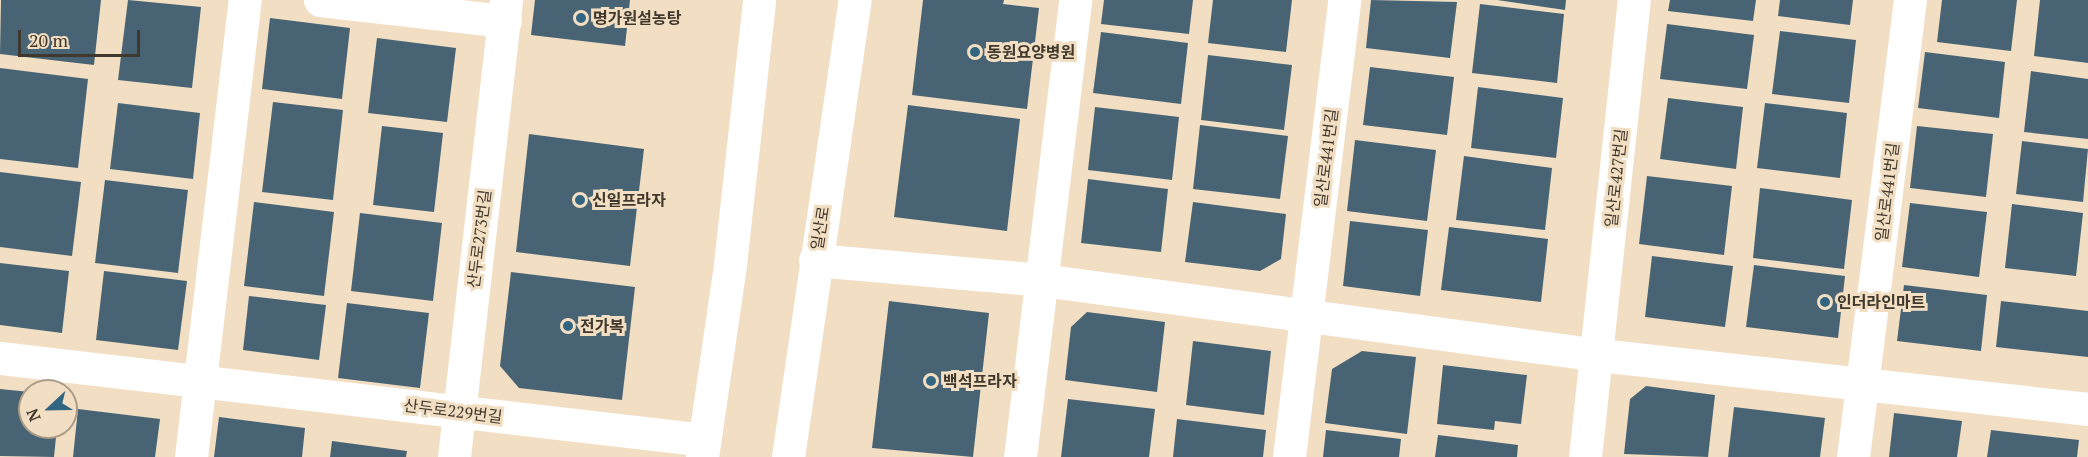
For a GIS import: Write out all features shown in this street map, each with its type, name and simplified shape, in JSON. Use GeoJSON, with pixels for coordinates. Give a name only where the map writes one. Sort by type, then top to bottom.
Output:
{"type":"FeatureCollection","features":[{"type":"Feature","properties":{"kind":"street"},"geometry":{"type":"LineString","coordinates":[[191,457],[245,0]]}},
{"type":"Feature","properties":{"kind":"street","name":"산두로273번길"},"geometry":{"type":"LineString","coordinates":[[320,0],[506,11],[454,457]]}},
{"type":"Feature","properties":{"kind":"street"},"geometry":{"type":"LineString","coordinates":[[703,448],[730,264],[759,0]]}},
{"type":"Feature","properties":{"kind":"street","name":"일산로"},"geometry":{"type":"LineString","coordinates":[[788,457],[815,260],[855,0]]}},
{"type":"Feature","properties":{"kind":"street"},"geometry":{"type":"LineString","coordinates":[[1020,457],[1075,0]]}},
{"type":"Feature","properties":{"kind":"street","name":"일산로441번길"},"geometry":{"type":"LineString","coordinates":[[1289,457],[1308,316],[1344,0]]}},
{"type":"Feature","properties":{"kind":"street","name":"일산로427번길"},"geometry":{"type":"LineString","coordinates":[[1599,355],[1634,0]]}},
{"type":"Feature","properties":{"kind":"street","name":"일산로441번길"},"geometry":{"type":"LineString","coordinates":[[1853,457],[1910,0]]}},
{"type":"Feature","properties":{"kind":"street"},"geometry":{"type":"LineString","coordinates":[[815,260],[1042,280],[1599,355],[2088,409]]}},
{"type":"Feature","properties":{"kind":"street"},"geometry":{"type":"LineString","coordinates":[[1585,457],[1599,355]]}},
{"type":"Feature","properties":{"kind":"street","name":"산두로229번길"},"geometry":{"type":"LineString","coordinates":[[0,358],[459,412],[703,448]]}},
{"type":"Feature","properties":{"kind":"building"},"geometry":{"type":"Polygon","coordinates":[[[1,0],[101,0],[94,65],[0,54],[1,0]]]}},
{"type":"Feature","properties":{"kind":"building"},"geometry":{"type":"Polygon","coordinates":[[[128,0],[201,7],[192,88],[118,80],[128,0]]]}},
{"type":"Feature","properties":{"kind":"building","name":"명가원설농탕"},"geometry":{"type":"Polygon","coordinates":[[[535,0],[630,0],[625,46],[531,35],[535,0]]]}},
{"type":"Feature","properties":{"kind":"building","name":"동원요양병원"},"geometry":{"type":"Polygon","coordinates":[[[923,0],[1004,0],[1003,4],[1039,8],[1027,109],[912,95],[923,0]]]}},
{"type":"Feature","properties":{"kind":"building"},"geometry":{"type":"Polygon","coordinates":[[[1104,0],[1193,0],[1189,34],[1101,24],[1104,0]]]}},
{"type":"Feature","properties":{"kind":"building"},"geometry":{"type":"Polygon","coordinates":[[[1213,0],[1292,0],[1286,52],[1208,43],[1213,0]]]}},
{"type":"Feature","properties":{"kind":"building"},"geometry":{"type":"Polygon","coordinates":[[[1371,0],[1457,2],[1450,58],[1366,48],[1371,0]]]}},
{"type":"Feature","properties":{"kind":"building"},"geometry":{"type":"Polygon","coordinates":[[[1497,0],[1566,0],[1565,10],[1497,0]]]}},
{"type":"Feature","properties":{"kind":"building"},"geometry":{"type":"Polygon","coordinates":[[[1670,0],[1756,0],[1753,21],[1668,11],[1670,0]]]}},
{"type":"Feature","properties":{"kind":"building"},"geometry":{"type":"Polygon","coordinates":[[[1780,0],[1853,0],[1850,25],[1778,16],[1780,0]]]}},
{"type":"Feature","properties":{"kind":"building"},"geometry":{"type":"Polygon","coordinates":[[[1942,0],[2017,0],[2011,51],[1937,42],[1942,0]]]}},
{"type":"Feature","properties":{"kind":"building"},"geometry":{"type":"Polygon","coordinates":[[[2040,0],[2088,0],[2088,63],[2034,56],[2040,0]]]}},
{"type":"Feature","properties":{"kind":"building"},"geometry":{"type":"Polygon","coordinates":[[[1480,4],[1564,14],[1557,83],[1472,73],[1480,4]]]}},
{"type":"Feature","properties":{"kind":"building"},"geometry":{"type":"Polygon","coordinates":[[[270,18],[350,28],[342,99],[262,89],[270,18]]]}},
{"type":"Feature","properties":{"kind":"building"},"geometry":{"type":"Polygon","coordinates":[[[1667,24],[1754,35],[1747,89],[1660,79],[1667,24]]]}},
{"type":"Feature","properties":{"kind":"building"},"geometry":{"type":"Polygon","coordinates":[[[1780,31],[1856,40],[1849,103],[1772,94],[1780,31]]]}},
{"type":"Feature","properties":{"kind":"building"},"geometry":{"type":"Polygon","coordinates":[[[1101,32],[1188,43],[1181,104],[1093,93],[1101,32]]]}},
{"type":"Feature","properties":{"kind":"building"},"geometry":{"type":"Polygon","coordinates":[[[377,38],[456,48],[447,122],[368,113],[377,38]]]}},
{"type":"Feature","properties":{"kind":"building"},"geometry":{"type":"Polygon","coordinates":[[[1925,52],[2005,62],[1999,118],[1918,108],[1925,52]]]}},
{"type":"Feature","properties":{"kind":"building"},"geometry":{"type":"Polygon","coordinates":[[[1208,55],[1292,65],[1284,130],[1201,120],[1208,55]]]}},
{"type":"Feature","properties":{"kind":"building"},"geometry":{"type":"Polygon","coordinates":[[[1370,67],[1454,77],[1447,135],[1363,125],[1370,67]]]}},
{"type":"Feature","properties":{"kind":"building"},"geometry":{"type":"Polygon","coordinates":[[[0,68],[88,79],[78,168],[0,159],[0,68]]]}},
{"type":"Feature","properties":{"kind":"building"},"geometry":{"type":"Polygon","coordinates":[[[2031,71],[2088,79],[2088,139],[2024,132],[2031,71]]]}},
{"type":"Feature","properties":{"kind":"building"},"geometry":{"type":"Polygon","coordinates":[[[1478,87],[1563,98],[1556,158],[1471,148],[1478,87]]]}},
{"type":"Feature","properties":{"kind":"building"},"geometry":{"type":"Polygon","coordinates":[[[1668,98],[1743,107],[1736,169],[1660,159],[1668,98]]]}},
{"type":"Feature","properties":{"kind":"building"},"geometry":{"type":"Polygon","coordinates":[[[273,102],[343,110],[333,200],[262,192],[273,102]]]}},
{"type":"Feature","properties":{"kind":"building"},"geometry":{"type":"Polygon","coordinates":[[[118,103],[200,113],[193,179],[110,169],[118,103]]]}},
{"type":"Feature","properties":{"kind":"building"},"geometry":{"type":"Polygon","coordinates":[[[1765,103],[1847,113],[1840,178],[1757,168],[1765,103]]]}},
{"type":"Feature","properties":{"kind":"building"},"geometry":{"type":"Polygon","coordinates":[[[908,105],[1020,119],[1007,231],[894,217],[908,105]]]}},
{"type":"Feature","properties":{"kind":"building"},"geometry":{"type":"Polygon","coordinates":[[[1095,107],[1179,117],[1172,180],[1088,170],[1095,107]]]}},
{"type":"Feature","properties":{"kind":"building"},"geometry":{"type":"Polygon","coordinates":[[[1200,125],[1288,136],[1280,199],[1193,189],[1200,125]]]}},
{"type":"Feature","properties":{"kind":"building"},"geometry":{"type":"Polygon","coordinates":[[[382,126],[443,133],[434,212],[373,205],[382,126]]]}},
{"type":"Feature","properties":{"kind":"building"},"geometry":{"type":"Polygon","coordinates":[[[1917,126],[1993,134],[1986,197],[1910,188],[1917,126]]]}},
{"type":"Feature","properties":{"kind":"building","name":"신일프라자"},"geometry":{"type":"Polygon","coordinates":[[[529,134],[644,149],[630,266],[516,252],[529,134]]]}},
{"type":"Feature","properties":{"kind":"building"},"geometry":{"type":"Polygon","coordinates":[[[1355,140],[1436,150],[1427,221],[1347,211],[1355,140]]]}},
{"type":"Feature","properties":{"kind":"building"},"geometry":{"type":"Polygon","coordinates":[[[2022,141],[2088,149],[2083,202],[2016,194],[2022,141]]]}},
{"type":"Feature","properties":{"kind":"building"},"geometry":{"type":"Polygon","coordinates":[[[1464,156],[1552,168],[1545,230],[1456,220],[1464,156]]]}},
{"type":"Feature","properties":{"kind":"building"},"geometry":{"type":"Polygon","coordinates":[[[0,172],[81,182],[72,256],[0,247],[0,172]]]}},
{"type":"Feature","properties":{"kind":"building"},"geometry":{"type":"Polygon","coordinates":[[[1647,176],[1732,186],[1724,255],[1639,244],[1647,176]]]}},
{"type":"Feature","properties":{"kind":"building"},"geometry":{"type":"Polygon","coordinates":[[[1088,179],[1168,189],[1161,252],[1081,243],[1088,179]]]}},
{"type":"Feature","properties":{"kind":"building"},"geometry":{"type":"Polygon","coordinates":[[[105,180],[188,190],[178,273],[95,263],[105,180]]]}},
{"type":"Feature","properties":{"kind":"building"},"geometry":{"type":"Polygon","coordinates":[[[1760,188],[1852,200],[1844,269],[1753,258],[1760,188]]]}},
{"type":"Feature","properties":{"kind":"building"},"geometry":{"type":"Polygon","coordinates":[[[254,202],[334,212],[324,296],[244,286],[254,202]]]}},
{"type":"Feature","properties":{"kind":"building"},"geometry":{"type":"Polygon","coordinates":[[[1193,202],[1286,214],[1281,259],[1260,271],[1185,262],[1193,202]]]}},
{"type":"Feature","properties":{"kind":"building"},"geometry":{"type":"Polygon","coordinates":[[[1910,203],[1987,212],[1979,277],[1902,267],[1910,203]]]}},
{"type":"Feature","properties":{"kind":"building"},"geometry":{"type":"Polygon","coordinates":[[[2012,204],[2083,213],[2076,276],[2005,268],[2012,204]]]}},
{"type":"Feature","properties":{"kind":"building"},"geometry":{"type":"Polygon","coordinates":[[[360,213],[442,223],[433,301],[351,291],[360,213]]]}},
{"type":"Feature","properties":{"kind":"building"},"geometry":{"type":"Polygon","coordinates":[[[1350,221],[1428,230],[1420,296],[1343,286],[1350,221]]]}},
{"type":"Feature","properties":{"kind":"building"},"geometry":{"type":"Polygon","coordinates":[[[1449,227],[1548,239],[1541,302],[1441,290],[1449,227]]]}},
{"type":"Feature","properties":{"kind":"building"},"geometry":{"type":"Polygon","coordinates":[[[1652,256],[1733,266],[1725,327],[1645,317],[1652,256]]]}},
{"type":"Feature","properties":{"kind":"building"},"geometry":{"type":"Polygon","coordinates":[[[0,263],[69,271],[62,333],[0,325],[0,263]]]}},
{"type":"Feature","properties":{"kind":"building"},"geometry":{"type":"Polygon","coordinates":[[[1754,265],[1845,276],[1838,338],[1746,327],[1754,265]]]}},
{"type":"Feature","properties":{"kind":"building"},"geometry":{"type":"Polygon","coordinates":[[[104,271],[187,281],[178,350],[96,340],[104,271]]]}},
{"type":"Feature","properties":{"kind":"building","name":"전가복"},"geometry":{"type":"Polygon","coordinates":[[[511,272],[635,287],[622,400],[519,388],[500,366],[511,272]]]}},
{"type":"Feature","properties":{"kind":"building"},"geometry":{"type":"Polygon","coordinates":[[[1904,285],[1987,295],[1981,351],[1897,341],[1904,285]]]}},
{"type":"Feature","properties":{"kind":"building"},"geometry":{"type":"Polygon","coordinates":[[[249,296],[326,305],[319,360],[243,350],[249,296]]]}},
{"type":"Feature","properties":{"kind":"building","name":"백석프라자"},"geometry":{"type":"Polygon","coordinates":[[[889,301],[989,313],[973,457],[872,448],[889,301]]]}},
{"type":"Feature","properties":{"kind":"building"},"geometry":{"type":"Polygon","coordinates":[[[2001,301],[2088,311],[2088,357],[1996,347],[2001,301]]]}},
{"type":"Feature","properties":{"kind":"building"},"geometry":{"type":"Polygon","coordinates":[[[347,303],[429,313],[420,388],[338,378],[347,303]]]}},
{"type":"Feature","properties":{"kind":"building"},"geometry":{"type":"Polygon","coordinates":[[[1087,312],[1165,322],[1157,392],[1065,380],[1071,327],[1087,312]]]}},
{"type":"Feature","properties":{"kind":"building"},"geometry":{"type":"Polygon","coordinates":[[[1193,341],[1271,351],[1264,415],[1186,405],[1193,341]]]}},
{"type":"Feature","properties":{"kind":"building"},"geometry":{"type":"Polygon","coordinates":[[[1362,351],[1416,357],[1407,434],[1325,423],[1332,369],[1362,351]]]}},
{"type":"Feature","properties":{"kind":"building"},"geometry":{"type":"Polygon","coordinates":[[[1443,365],[1527,375],[1521,424],[1495,421],[1494,430],[1437,424],[1443,365]]]}},
{"type":"Feature","properties":{"kind":"building"},"geometry":{"type":"Polygon","coordinates":[[[1646,386],[1715,395],[1708,457],[1624,454],[1630,399],[1646,386]]]}},
{"type":"Feature","properties":{"kind":"building"},"geometry":{"type":"Polygon","coordinates":[[[0,389],[18,391],[18,439],[56,439],[54,457],[0,456],[0,389]]]}},
{"type":"Feature","properties":{"kind":"building"},"geometry":{"type":"Polygon","coordinates":[[[1068,399],[1155,409],[1149,457],[1061,457],[1068,399]]]}},
{"type":"Feature","properties":{"kind":"building"},"geometry":{"type":"Polygon","coordinates":[[[1734,407],[1825,418],[1820,457],[1728,457],[1734,407]]]}},
{"type":"Feature","properties":{"kind":"building"},"geometry":{"type":"Polygon","coordinates":[[[78,409],[160,419],[155,457],[73,457],[75,439],[78,439],[78,409]]]}},
{"type":"Feature","properties":{"kind":"building"},"geometry":{"type":"Polygon","coordinates":[[[1894,413],[1962,421],[1957,457],[1889,457],[1894,413]]]}},
{"type":"Feature","properties":{"kind":"building"},"geometry":{"type":"Polygon","coordinates":[[[219,417],[305,428],[302,457],[214,457],[219,417]]]}},
{"type":"Feature","properties":{"kind":"building"},"geometry":{"type":"Polygon","coordinates":[[[1177,419],[1266,430],[1263,457],[1173,457],[1177,419]]]}},
{"type":"Feature","properties":{"kind":"building"},"geometry":{"type":"Polygon","coordinates":[[[1326,430],[1401,439],[1399,457],[1323,457],[1326,430]]]}},
{"type":"Feature","properties":{"kind":"building"},"geometry":{"type":"Polygon","coordinates":[[[1991,430],[2079,440],[2077,457],[1987,457],[1991,430]]]}},
{"type":"Feature","properties":{"kind":"building"},"geometry":{"type":"Polygon","coordinates":[[[1438,435],[1518,445],[1517,457],[1435,457],[1438,435]]]}},
{"type":"Feature","properties":{"kind":"building"},"geometry":{"type":"Polygon","coordinates":[[[332,441],[407,451],[406,457],[330,457],[332,441]]]}},
{"type":"Feature","properties":{"kind":"place","name":"명가원설농탕"},"geometry":{"type":"Point","coordinates":[581,18]}},
{"type":"Feature","properties":{"kind":"place","name":"동원요양병원"},"geometry":{"type":"Point","coordinates":[975,52]}},
{"type":"Feature","properties":{"kind":"place","name":"신일프라자"},"geometry":{"type":"Point","coordinates":[580,200]}},
{"type":"Feature","properties":{"kind":"place","name":"인더라인마트"},"geometry":{"type":"Point","coordinates":[1825,302]}},
{"type":"Feature","properties":{"kind":"place","name":"전가복"},"geometry":{"type":"Point","coordinates":[568,326]}},
{"type":"Feature","properties":{"kind":"place","name":"백석프라자"},"geometry":{"type":"Point","coordinates":[931,381]}}]}
